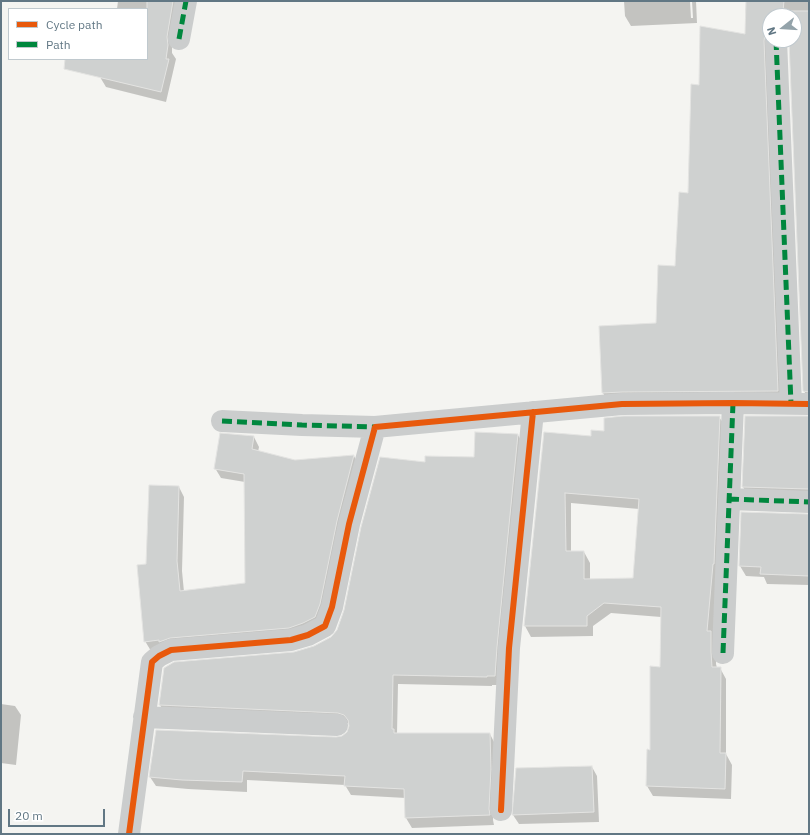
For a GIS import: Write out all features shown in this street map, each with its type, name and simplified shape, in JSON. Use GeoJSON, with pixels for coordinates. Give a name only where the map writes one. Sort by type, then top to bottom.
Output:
{"type":"FeatureCollection","features":[{"type":"Feature","properties":{"kind":"street"},"geometry":{"type":"LineString","coordinates":[[179,39],[186,1]]}},
{"type":"Feature","properties":{"kind":"street"},"geometry":{"type":"LineString","coordinates":[[222,421],[375,427],[622,404],[800,404],[777,48]]}},
{"type":"Feature","properties":{"kind":"street"},"geometry":{"type":"LineString","coordinates":[[723,653],[733,403]]}},
{"type":"Feature","properties":{"kind":"street"},"geometry":{"type":"LineString","coordinates":[[501,810],[509,648],[533,412]]}},
{"type":"Feature","properties":{"kind":"street"},"geometry":{"type":"LineString","coordinates":[[129,834],[152,662],[159,656],[171,650],[291,640],[308,635],[325,626],[332,607],[349,524],[375,427]]}},
{"type":"Feature","properties":{"kind":"street"},"geometry":{"type":"LineString","coordinates":[[729,500],[809,502]]}},
{"type":"Feature","properties":{"kind":"street"},"geometry":{"type":"LineString","coordinates":[[144,717],[337,725]]}},
{"type":"Feature","properties":{"kind":"building"},"geometry":{"type":"Polygon","coordinates":[[[147,1],[173,1],[167,37],[168,45],[166,59],[169,59],[161,92],[64,69],[65,60],[148,60],[147,1]]]}},
{"type":"Feature","properties":{"kind":"building"},"geometry":{"type":"Polygon","coordinates":[[[746,1],[784,1],[783,8],[762,8],[762,48],[764,48],[778,391],[602,393],[599,326],[656,323],[658,265],[675,266],[679,192],[688,193],[691,84],[699,85],[700,26],[745,34],[746,1]]]}},
{"type":"Feature","properties":{"kind":"building"},"geometry":{"type":"Polygon","coordinates":[[[802,11],[809,11],[809,392],[803,391],[789,48],[802,48],[802,11]]]}},
{"type":"Feature","properties":{"kind":"building"},"geometry":{"type":"Polygon","coordinates":[[[623,416],[720,416],[714,564],[707,631],[711,631],[712,667],[721,667],[720,753],[726,753],[725,789],[646,786],[647,749],[650,750],[650,666],[660,667],[661,607],[604,603],[587,616],[587,626],[524,626],[544,432],[591,436],[591,430],[604,431],[604,418],[623,416]],[[565,493],[566,551],[584,551],[584,579],[633,578],[639,499],[565,493]]]}},
{"type":"Feature","properties":{"kind":"building"},"geometry":{"type":"Polygon","coordinates":[[[745,416],[809,416],[809,489],[742,487],[745,416]]]}},
{"type":"Feature","properties":{"kind":"building"},"geometry":{"type":"Polygon","coordinates":[[[475,432],[518,434],[495,676],[393,675],[392,729],[394,729],[394,733],[490,733],[490,815],[405,818],[404,789],[344,786],[345,776],[243,771],[242,782],[182,780],[149,777],[156,730],[336,737],[342,736],[347,732],[349,726],[348,720],[344,715],[338,713],[159,705],[164,668],[174,662],[294,652],[314,646],[331,637],[337,630],[344,610],[361,527],[380,457],[425,462],[425,456],[474,457],[475,432]]]}},
{"type":"Feature","properties":{"kind":"building"},"geometry":{"type":"Polygon","coordinates":[[[220,433],[254,436],[252,449],[295,460],[354,455],[337,521],[320,604],[315,617],[289,628],[170,638],[159,642],[159,640],[144,642],[137,565],[146,564],[149,485],[179,486],[177,561],[180,591],[245,583],[244,474],[214,469],[220,433]]]}},
{"type":"Feature","properties":{"kind":"building"},"geometry":{"type":"Polygon","coordinates":[[[741,512],[809,514],[809,576],[760,574],[761,567],[739,566],[741,512]]]}},
{"type":"Feature","properties":{"kind":"building"},"geometry":{"type":"Polygon","coordinates":[[[592,766],[594,812],[512,815],[516,768],[592,766]]]}},
{"type":"Feature","properties":{"kind":"marked path"},"geometry":{"type":"LineString","coordinates":[[179,39],[186,1]]}},
{"type":"Feature","properties":{"kind":"marked path"},"geometry":{"type":"LineString","coordinates":[[776,48],[791,404]]}},
{"type":"Feature","properties":{"kind":"marked path"},"geometry":{"type":"LineString","coordinates":[[723,653],[733,403]]}},
{"type":"Feature","properties":{"kind":"marked path"},"geometry":{"type":"LineString","coordinates":[[222,421],[375,427]]}},
{"type":"Feature","properties":{"kind":"marked path"},"geometry":{"type":"LineString","coordinates":[[729,499],[809,502]]}},
{"type":"Feature","properties":{"kind":"cycle path"},"geometry":{"type":"LineString","coordinates":[[129,834],[152,662],[159,656],[171,650],[291,640],[308,635],[325,626],[332,607],[349,524],[375,427],[622,404],[809,404]]}},
{"type":"Feature","properties":{"kind":"cycle path"},"geometry":{"type":"LineString","coordinates":[[501,810],[509,648],[533,412]]}}]}
